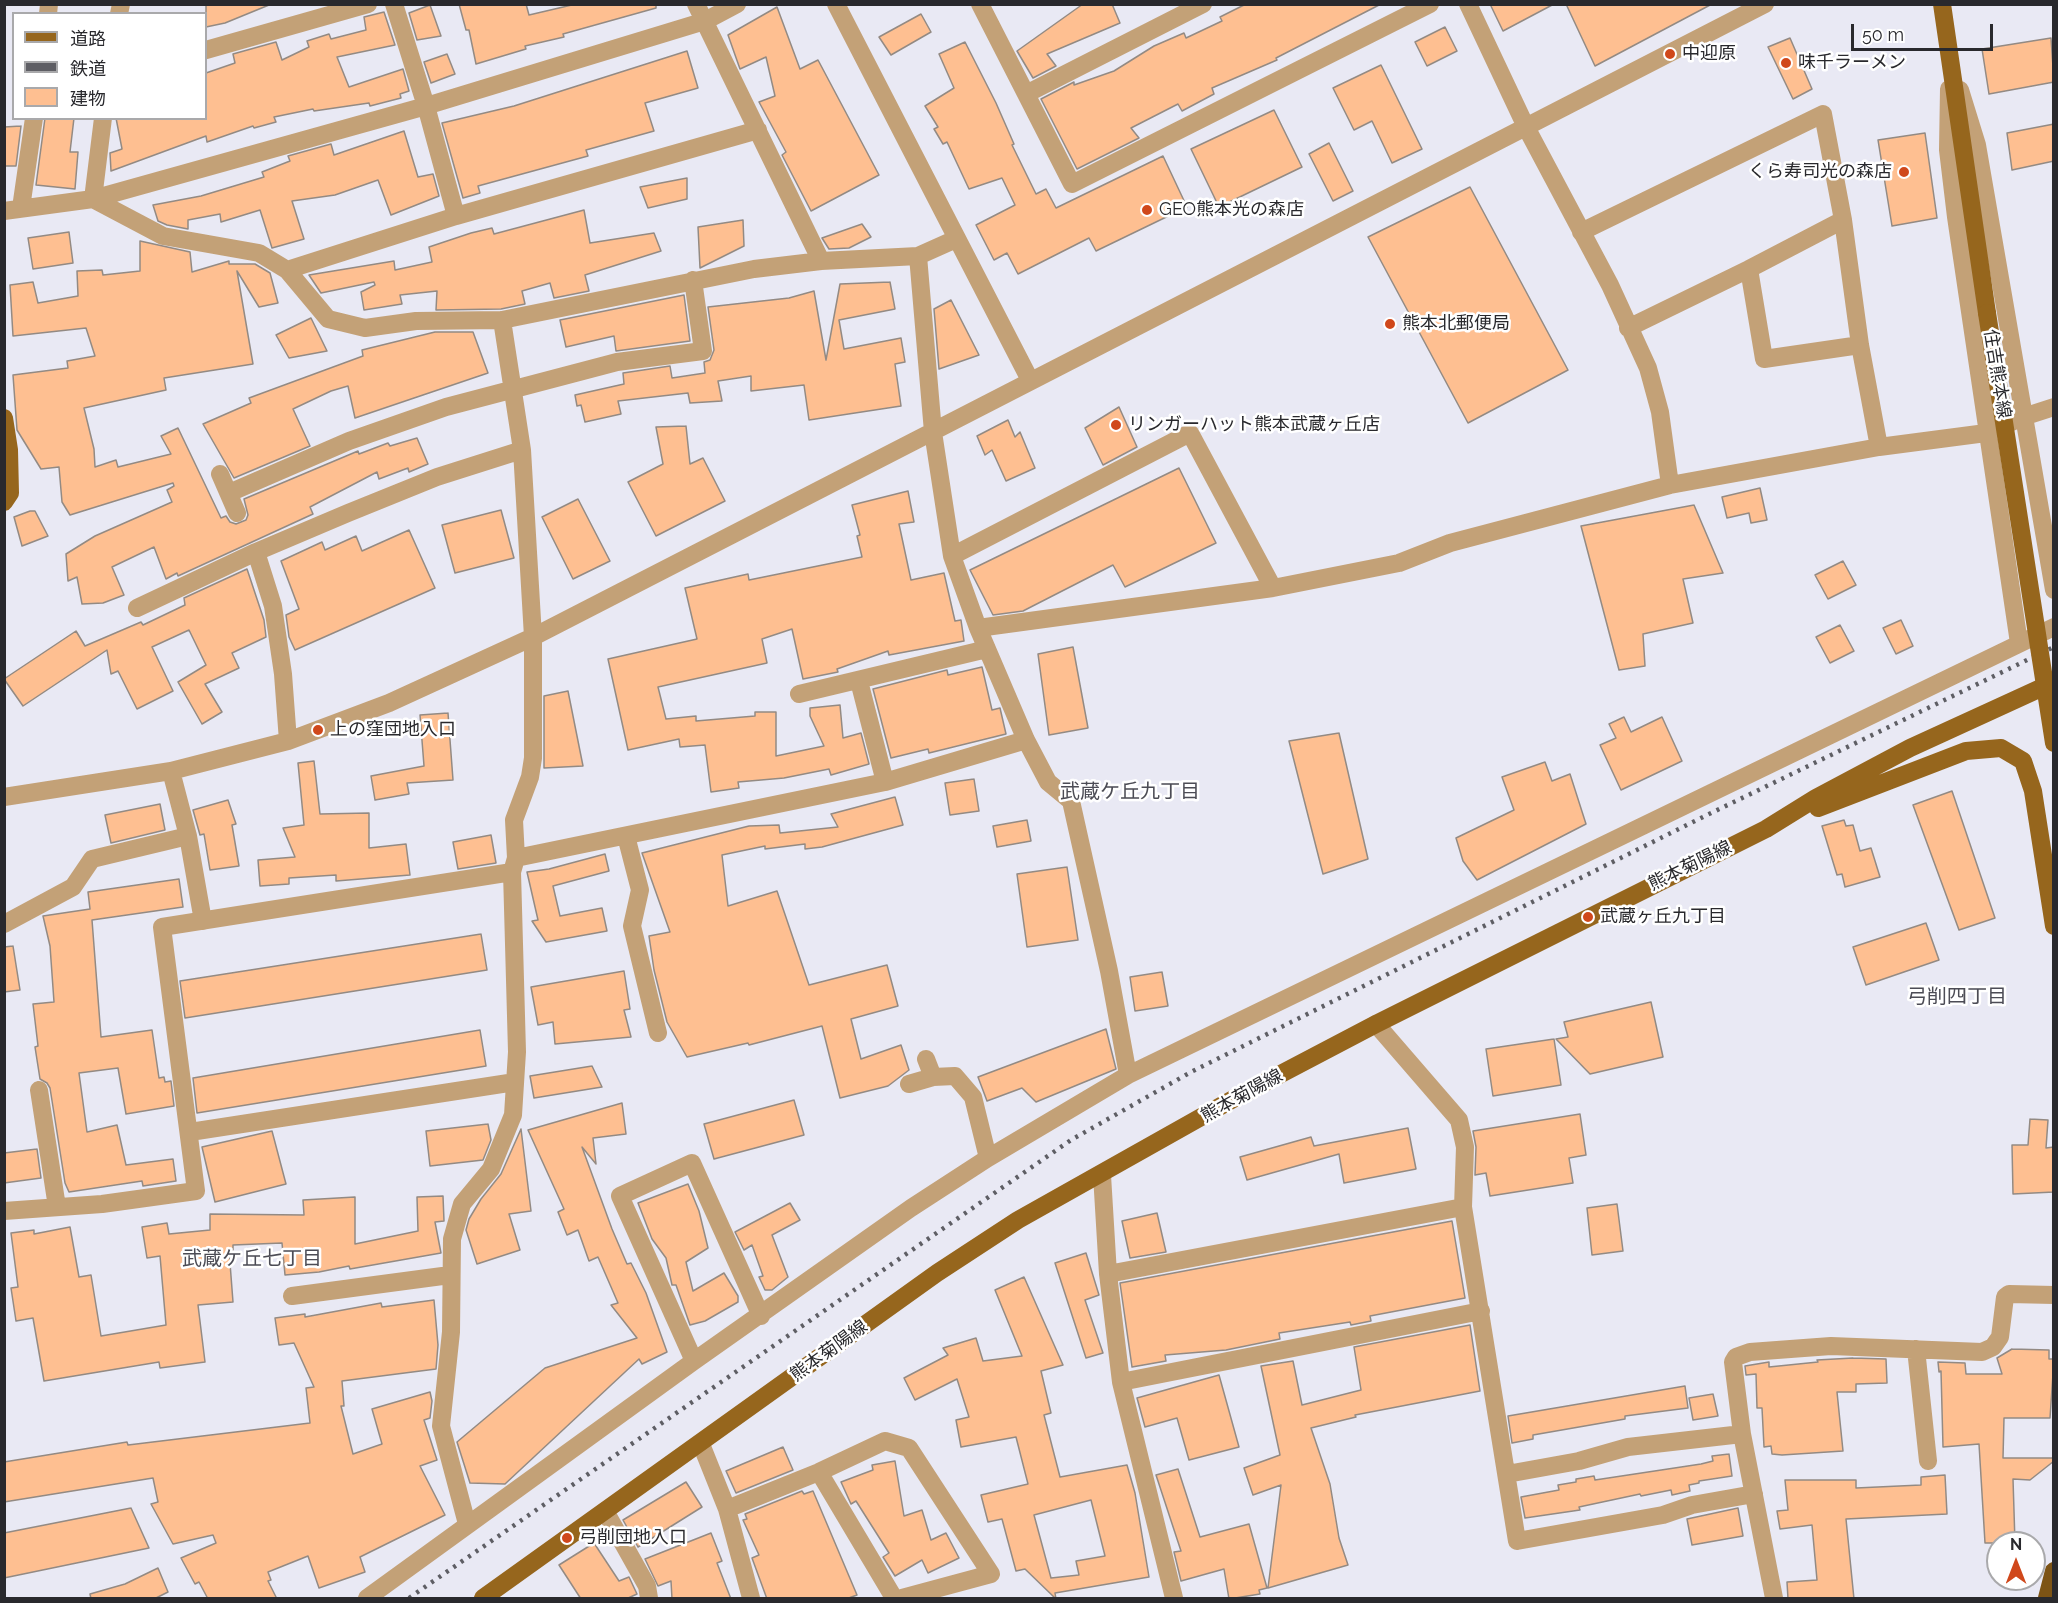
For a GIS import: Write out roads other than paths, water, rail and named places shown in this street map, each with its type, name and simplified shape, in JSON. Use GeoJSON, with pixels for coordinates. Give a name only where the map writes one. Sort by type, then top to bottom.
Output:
{"type":"FeatureCollection","features":[{"type":"Feature","properties":{"kind":"highway"},"geometry":{"type":"LineString","coordinates":[[2047,1599],[2054,1571]]}},
{"type":"Feature","properties":{"kind":"main road","name":"住吉熊本線"},"geometry":{"type":"LineString","coordinates":[[1942,4],[1987,313],[2054,743]]}},
{"type":"Feature","properties":{"kind":"main road"},"geometry":{"type":"LineString","coordinates":[[4,418],[9,450],[10,493],[4,502]]}},
{"type":"Feature","properties":{"kind":"main road","name":"熊本菊陽線"},"geometry":{"type":"LineString","coordinates":[[483,1599],[937,1273],[1018,1220],[1102,1175],[1235,1098],[1376,1024],[1766,829],[1815,798],[1910,748],[2054,682]]}},
{"type":"Feature","properties":{"kind":"main road"},"geometry":{"type":"LineString","coordinates":[[1766,829],[1965,751],[2001,748],[2023,761],[2033,791],[2054,926]]}},
{"type":"Feature","properties":{"kind":"street"},"geometry":{"type":"LineString","coordinates":[[207,50],[368,4]]}},
{"type":"Feature","properties":{"kind":"street"},"geometry":{"type":"LineString","coordinates":[[394,4],[426,106],[456,216]]}},
{"type":"Feature","properties":{"kind":"street"},"geometry":{"type":"LineString","coordinates":[[696,4],[821,261]]}},
{"type":"Feature","properties":{"kind":"street"},"geometry":{"type":"LineString","coordinates":[[34,120],[13,210],[93,199],[426,106],[705,21],[737,4]]}},
{"type":"Feature","properties":{"kind":"street"},"geometry":{"type":"LineString","coordinates":[[836,4],[1030,380]]}},
{"type":"Feature","properties":{"kind":"street"},"geometry":{"type":"LineString","coordinates":[[1026,94],[1203,4]]}},
{"type":"Feature","properties":{"kind":"street"},"geometry":{"type":"LineString","coordinates":[[981,5],[1072,184],[1430,4]]}},
{"type":"Feature","properties":{"kind":"street"},"geometry":{"type":"LineString","coordinates":[[1468,4],[1526,127],[1610,285],[1648,368],[1660,412],[1670,485]]}},
{"type":"Feature","properties":{"kind":"street"},"geometry":{"type":"LineString","coordinates":[[4,796],[171,771],[288,741],[389,703],[532,637],[1765,4]]}},
{"type":"Feature","properties":{"kind":"street"},"geometry":{"type":"LineString","coordinates":[[1949,54],[1977,145],[2054,590]]}},
{"type":"Feature","properties":{"kind":"street"},"geometry":{"type":"LineString","coordinates":[[1949,54],[1948,150],[1986,433],[2019,643]]}},
{"type":"Feature","properties":{"kind":"street"},"geometry":{"type":"LineString","coordinates":[[1581,232],[1823,114],[1843,220],[1860,345],[1879,447]]}},
{"type":"Feature","properties":{"kind":"street"},"geometry":{"type":"LineString","coordinates":[[93,199],[104,120]]}},
{"type":"Feature","properties":{"kind":"street"},"geometry":{"type":"LineString","coordinates":[[287,270],[456,216],[758,130]]}},
{"type":"Feature","properties":{"kind":"street"},"geometry":{"type":"LineString","coordinates":[[93,199],[163,236],[259,252],[287,270],[328,319],[365,328],[416,321],[502,321],[754,269],[821,261],[918,256],[956,239]]}},
{"type":"Feature","properties":{"kind":"street"},"geometry":{"type":"LineString","coordinates":[[1628,328],[1843,220]]}},
{"type":"Feature","properties":{"kind":"street"},"geometry":{"type":"LineString","coordinates":[[918,256],[933,432],[952,556],[978,628],[1026,740],[1048,782],[1071,801],[1109,971],[1128,1075]]}},
{"type":"Feature","properties":{"kind":"street"},"geometry":{"type":"LineString","coordinates":[[1749,269],[1764,359],[1860,345]]}},
{"type":"Feature","properties":{"kind":"street"},"geometry":{"type":"LineString","coordinates":[[229,494],[349,441],[446,406],[512,387],[617,362],[703,351],[693,280]]}},
{"type":"Feature","properties":{"kind":"street"},"geometry":{"type":"LineString","coordinates":[[467,1524],[441,1426],[451,1332],[452,1239],[462,1204],[491,1169],[513,1115],[516,939],[514,820],[530,777],[532,758],[532,637],[522,450],[502,321]]}},
{"type":"Feature","properties":{"kind":"street"},"geometry":{"type":"LineString","coordinates":[[978,628],[1273,588],[1399,563],[1450,543],[1670,485],[1879,447],[1986,433],[2023,417],[2054,408]]}},
{"type":"Feature","properties":{"kind":"street"},"geometry":{"type":"LineString","coordinates":[[952,556],[1190,433],[1273,588]]}},
{"type":"Feature","properties":{"kind":"street"},"geometry":{"type":"LineString","coordinates":[[137,608],[256,552],[437,477],[522,450]]}},
{"type":"Feature","properties":{"kind":"street"},"geometry":{"type":"LineString","coordinates":[[220,474],[237,513]]}},
{"type":"Feature","properties":{"kind":"street"},"geometry":{"type":"LineString","coordinates":[[256,552],[273,606],[283,674],[288,741]]}},
{"type":"Feature","properties":{"kind":"street"},"geometry":{"type":"LineString","coordinates":[[367,1599],[467,1524],[911,1208],[988,1158],[1128,1075],[2054,627]]}},
{"type":"Feature","properties":{"kind":"street"},"geometry":{"type":"LineString","coordinates":[[799,694],[987,649]]}},
{"type":"Feature","properties":{"kind":"street"},"geometry":{"type":"LineString","coordinates":[[859,681],[885,782]]}},
{"type":"Feature","properties":{"kind":"street"},"geometry":{"type":"LineString","coordinates":[[4,1211],[102,1204],[196,1191],[162,927],[514,865],[626,836],[885,782],[1026,740]]}},
{"type":"Feature","properties":{"kind":"street"},"geometry":{"type":"LineString","coordinates":[[171,771],[188,836],[203,921]]}},
{"type":"Feature","properties":{"kind":"street"},"geometry":{"type":"LineString","coordinates":[[4,924],[73,887],[92,859],[188,836]]}},
{"type":"Feature","properties":{"kind":"street"},"geometry":{"type":"LineString","coordinates":[[626,836],[640,890],[632,926],[658,1033]]}},
{"type":"Feature","properties":{"kind":"street"},"geometry":{"type":"LineString","coordinates":[[1376,1024],[1459,1120],[1465,1147],[1463,1207],[1517,1541],[1663,1515],[1692,1505],[1754,1494]]}},
{"type":"Feature","properties":{"kind":"street"},"geometry":{"type":"LineString","coordinates":[[926,1059],[933,1077]]}},
{"type":"Feature","properties":{"kind":"street"},"geometry":{"type":"LineString","coordinates":[[909,1084],[933,1077],[955,1076],[973,1097],[988,1158]]}},
{"type":"Feature","properties":{"kind":"street"},"geometry":{"type":"LineString","coordinates":[[190,1132],[515,1082]]}},
{"type":"Feature","properties":{"kind":"street"},"geometry":{"type":"LineString","coordinates":[[39,1090],[57,1207]]}},
{"type":"Feature","properties":{"kind":"street"},"geometry":{"type":"LineString","coordinates":[[694,1361],[620,1196],[692,1163],[761,1316]]}},
{"type":"Feature","properties":{"kind":"street"},"geometry":{"type":"LineString","coordinates":[[1102,1175],[1108,1274],[1120,1382],[1174,1599]]}},
{"type":"Feature","properties":{"kind":"street"},"geometry":{"type":"LineString","coordinates":[[1108,1274],[1463,1207]]}},
{"type":"Feature","properties":{"kind":"street"},"geometry":{"type":"LineString","coordinates":[[292,1296],[450,1275]]}},
{"type":"Feature","properties":{"kind":"street"},"geometry":{"type":"LineString","coordinates":[[1774,1599],[1742,1434],[1732,1362],[1736,1357],[1750,1352],[1831,1346],[1982,1352],[1989,1350],[2000,1336],[2005,1297],[2009,1294],[2054,1295]]}},
{"type":"Feature","properties":{"kind":"street"},"geometry":{"type":"LineString","coordinates":[[1120,1382],[1481,1311]]}},
{"type":"Feature","properties":{"kind":"street"},"geometry":{"type":"LineString","coordinates":[[1916,1349],[1928,1461]]}},
{"type":"Feature","properties":{"kind":"street"},"geometry":{"type":"LineString","coordinates":[[1507,1474],[1578,1461],[1628,1447],[1654,1446],[1742,1434]]}},
{"type":"Feature","properties":{"kind":"street"},"geometry":{"type":"LineString","coordinates":[[727,1509],[819,1472],[885,1441],[909,1448],[991,1574],[902,1599]]}},
{"type":"Feature","properties":{"kind":"street"},"geometry":{"type":"LineString","coordinates":[[701,1444],[727,1509],[751,1599]]}},
{"type":"Feature","properties":{"kind":"street"},"geometry":{"type":"LineString","coordinates":[[819,1472],[894,1599]]}},
{"type":"Feature","properties":{"kind":"street"},"geometry":{"type":"LineString","coordinates":[[605,1511],[647,1586],[649,1599]]}},
{"type":"Feature","properties":{"kind":"railway"},"geometry":{"type":"LineString","coordinates":[[409,1598],[1071,1140],[1191,1072],[1707,815],[2054,647]]}},
{"type":"Feature","properties":{"kind":"place","name":"中迎原"},"geometry":{"type":"Point","coordinates":[1670,54]}},
{"type":"Feature","properties":{"kind":"place","name":"味千ラーメン"},"geometry":{"type":"Point","coordinates":[1786,63]}},
{"type":"Feature","properties":{"kind":"place","name":"くら寿司光の森店"},"geometry":{"type":"Point","coordinates":[1904,172]}},
{"type":"Feature","properties":{"kind":"place","name":"GEO熊本光の森店"},"geometry":{"type":"Point","coordinates":[1147,210]}},
{"type":"Feature","properties":{"kind":"place","name":"熊本北郵便局"},"geometry":{"type":"Point","coordinates":[1390,324]}},
{"type":"Feature","properties":{"kind":"place","name":"リンガーハット熊本武蔵ヶ丘店"},"geometry":{"type":"Point","coordinates":[1116,425]}},
{"type":"Feature","properties":{"kind":"place","name":"上の窪団地入口"},"geometry":{"type":"Point","coordinates":[318,730]}},
{"type":"Feature","properties":{"kind":"place","name":"武蔵ヶ丘九丁目"},"geometry":{"type":"Point","coordinates":[1588,917]}},
{"type":"Feature","properties":{"kind":"place","name":"弓削団地入口"},"geometry":{"type":"Point","coordinates":[567,1538]}},
{"type":"Feature","properties":{"kind":"district","name":"武蔵ケ丘九丁目"},"geometry":{"type":"Point","coordinates":[1130,792]}},
{"type":"Feature","properties":{"kind":"district","name":"弓削四丁目"},"geometry":{"type":"Point","coordinates":[1957,997]}},
{"type":"Feature","properties":{"kind":"district","name":"武蔵ケ丘七丁目"},"geometry":{"type":"Point","coordinates":[252,1259]}}]}
